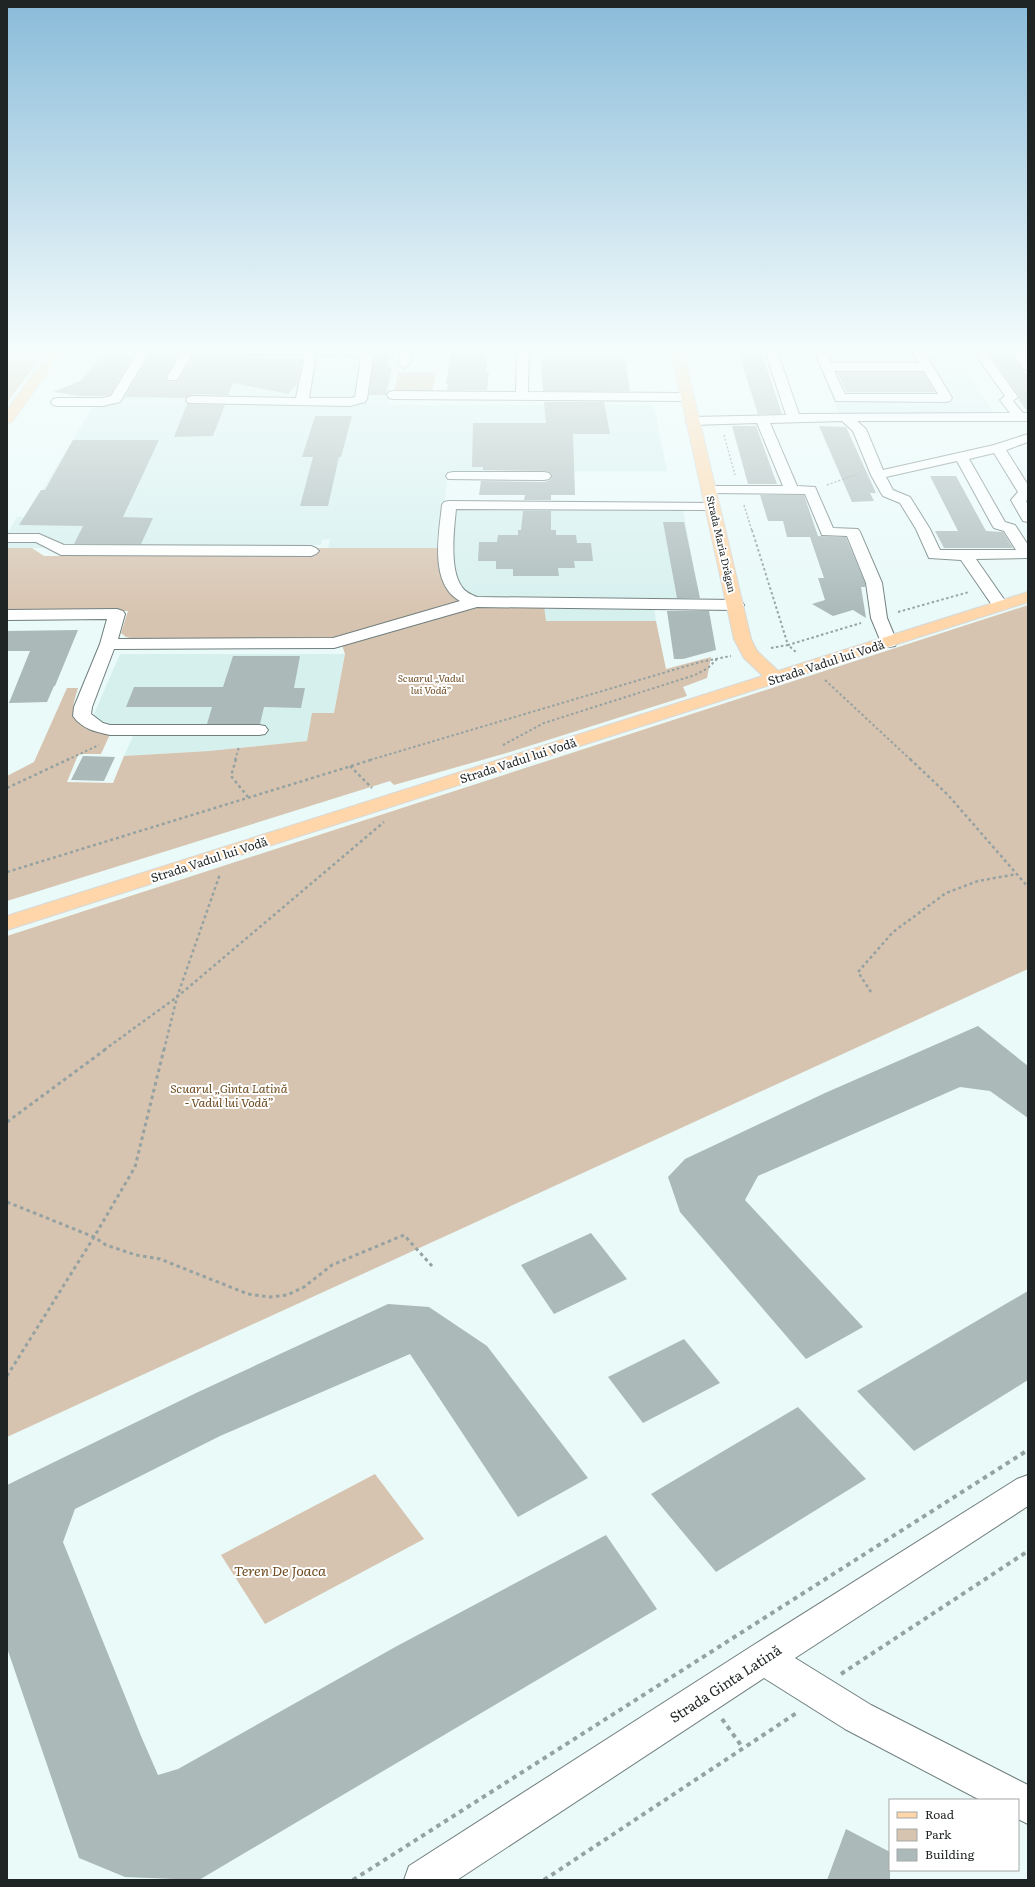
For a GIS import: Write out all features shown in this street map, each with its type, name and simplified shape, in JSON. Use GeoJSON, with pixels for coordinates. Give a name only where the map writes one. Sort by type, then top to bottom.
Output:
{"type":"FeatureCollection","features":[{"type":"Feature","properties":{"kind":"main road","name":"Strada Maria Drăgan"},"geometry":{"type":"LineString","coordinates":[[697,439],[736,605],[742,644],[760,666],[776,678]]}},
{"type":"Feature","properties":{"kind":"main road","name":"Strada Vadul lui Vodă"},"geometry":{"type":"LineString","coordinates":[[7,923],[889,642],[1028,596]]}},
{"type":"Feature","properties":{"kind":"street"},"geometry":{"type":"LineString","coordinates":[[770,439],[792,490]]}},
{"type":"Feature","properties":{"kind":"street"},"geometry":{"type":"LineString","coordinates":[[863,439],[877,474],[888,493],[905,500],[923,529],[934,555],[1026,554],[1010,528],[999,525],[960,456]]}},
{"type":"Feature","properties":{"kind":"street"},"geometry":{"type":"LineString","coordinates":[[877,474],[998,448],[1025,439]]}},
{"type":"Feature","properties":{"kind":"street"},"geometry":{"type":"LineString","coordinates":[[998,448],[1026,493],[1018,500],[1028,518]]}},
{"type":"Feature","properties":{"kind":"street"},"geometry":{"type":"LineString","coordinates":[[476,602],[460,594],[453,586],[449,578],[447,555],[451,471],[544,476]]}},
{"type":"Feature","properties":{"kind":"street"},"geometry":{"type":"LineString","coordinates":[[710,490],[810,490],[828,532],[853,532],[874,583],[879,618],[889,642]]}},
{"type":"Feature","properties":{"kind":"street"},"geometry":{"type":"LineString","coordinates":[[449,505],[712,506]]}},
{"type":"Feature","properties":{"kind":"street"},"geometry":{"type":"LineString","coordinates":[[7,538],[39,538],[61,550],[310,551]]}},
{"type":"Feature","properties":{"kind":"street"},"geometry":{"type":"LineString","coordinates":[[965,555],[1000,606]]}},
{"type":"Feature","properties":{"kind":"street"},"geometry":{"type":"LineString","coordinates":[[108,644],[334,643],[476,602],[736,605]]}},
{"type":"Feature","properties":{"kind":"street"},"geometry":{"type":"LineString","coordinates":[[7,615],[117,614],[108,644],[83,706],[82,716],[97,727],[110,730],[251,730]]}},
{"type":"Feature","properties":{"kind":"street","name":"Strada Ginta Latină"},"geometry":{"type":"LineString","coordinates":[[423,1880],[764,1658],[1028,1489]]}},
{"type":"Feature","properties":{"kind":"street"},"geometry":{"type":"LineString","coordinates":[[764,1658],[858,1717],[1016,1799]]}},
{"type":"Feature","properties":{"kind":"street"},"geometry":{"type":"LineString","coordinates":[[1019,1800],[1028,1805]]}},
{"type":"Feature","properties":{"kind":"path"},"geometry":{"type":"LineString","coordinates":[[725,439],[788,645],[798,654]]}},
{"type":"Feature","properties":{"kind":"path"},"geometry":{"type":"LineString","coordinates":[[811,492],[856,475],[877,474]]}},
{"type":"Feature","properties":{"kind":"path"},"geometry":{"type":"LineString","coordinates":[[7,872],[350,766],[718,658],[788,645],[960,594],[987,588]]}},
{"type":"Feature","properties":{"kind":"path"},"geometry":{"type":"LineString","coordinates":[[497,748],[544,723],[695,675],[708,668],[718,658]]}},
{"type":"Feature","properties":{"kind":"path"},"geometry":{"type":"LineString","coordinates":[[825,680],[948,795],[1028,887]]}},
{"type":"Feature","properties":{"kind":"path"},"geometry":{"type":"LineString","coordinates":[[7,788],[99,745],[110,730]]}},
{"type":"Feature","properties":{"kind":"path"},"geometry":{"type":"LineString","coordinates":[[248,797],[232,776],[251,730]]}},
{"type":"Feature","properties":{"kind":"path"},"geometry":{"type":"LineString","coordinates":[[350,766],[373,789],[378,787]]}},
{"type":"Feature","properties":{"kind":"path"},"geometry":{"type":"LineString","coordinates":[[7,1122],[177,997],[387,820]]}},
{"type":"Feature","properties":{"kind":"path"},"geometry":{"type":"LineString","coordinates":[[7,1376],[18,1356],[94,1237],[135,1167],[177,997],[222,868]]}},
{"type":"Feature","properties":{"kind":"path"},"geometry":{"type":"LineString","coordinates":[[871,992],[858,972],[893,932],[946,893],[978,880],[1017,874]]}},
{"type":"Feature","properties":{"kind":"path"},"geometry":{"type":"LineString","coordinates":[[7,1202],[94,1237],[106,1245],[136,1255],[160,1259],[248,1294],[270,1297],[287,1295],[304,1287],[332,1265],[404,1235],[432,1266]]}},
{"type":"Feature","properties":{"kind":"path"},"geometry":{"type":"LineString","coordinates":[[353,1880],[1028,1450]]}},
{"type":"Feature","properties":{"kind":"path"},"geometry":{"type":"LineString","coordinates":[[544,1880],[1028,1551]]}},
{"type":"Feature","properties":{"kind":"shaded area"},"geometry":{"type":"Polygon","coordinates":[[[73,439],[661,439],[667,471],[448,471],[444,508],[683,509],[700,601],[653,602],[656,621],[546,621],[477,605],[445,584],[441,572],[440,548],[328,548],[330,539],[322,540],[321,545],[303,545],[302,548],[7,548],[7,534],[17,517],[26,517],[73,439]]]}},
{"type":"Feature","properties":{"kind":"shaded area"},"geometry":{"type":"Polygon","coordinates":[[[120,654],[345,654],[334,713],[307,741],[209,751],[124,756],[134,734],[88,728],[120,654]]]}},
{"type":"Feature","properties":{"kind":"green space","name":"Scuarul „Vadul lui Vodă”"},"geometry":{"type":"Polygon","coordinates":[[[7,548],[32,548],[44,556],[315,556],[317,548],[440,548],[442,577],[454,594],[544,606],[546,621],[656,621],[666,669],[711,657],[707,678],[683,687],[687,696],[510,752],[394,785],[390,781],[7,901],[7,776],[34,762],[67,688],[78,688],[73,707],[76,718],[111,732],[101,754],[78,755],[67,782],[113,783],[124,756],[209,751],[307,741],[312,713],[334,713],[345,654],[340,639],[134,639],[126,637],[121,633],[128,611],[7,611],[7,548]]]}},
{"type":"Feature","properties":{"kind":"green space","name":"Scuarul „Ginta Latină - Vadul lui Vodă”"},"geometry":{"type":"Polygon","coordinates":[[[1028,605],[1028,969],[7,1437],[7,936],[1028,605]]]}},
{"type":"Feature","properties":{"kind":"green space","name":"Teren De Joaca"},"geometry":{"type":"Polygon","coordinates":[[[375,1474],[424,1539],[265,1624],[221,1555],[375,1474]]]}},
{"type":"Feature","properties":{"kind":"building"},"geometry":{"type":"Polygon","coordinates":[[[308,439],[346,439],[341,457],[339,457],[328,506],[300,506],[313,457],[302,457],[308,439]]]}},
{"type":"Feature","properties":{"kind":"building"},"geometry":{"type":"Polygon","coordinates":[[[473,439],[573,439],[575,495],[551,495],[551,500],[524,500],[525,495],[479,495],[481,481],[544,482],[550,480],[552,475],[549,472],[544,471],[483,470],[483,467],[472,467],[473,439]]]}},
{"type":"Feature","properties":{"kind":"building"},"geometry":{"type":"Polygon","coordinates":[[[736,439],[761,439],[777,484],[748,484],[736,439]]]}},
{"type":"Feature","properties":{"kind":"building"},"geometry":{"type":"Polygon","coordinates":[[[825,439],[851,439],[876,493],[870,493],[874,501],[852,502],[825,439]]]}},
{"type":"Feature","properties":{"kind":"building"},"geometry":{"type":"Polygon","coordinates":[[[73,440],[159,440],[123,517],[153,518],[141,544],[74,544],[83,526],[19,525],[41,490],[45,490],[73,440]]]}},
{"type":"Feature","properties":{"kind":"building"},"geometry":{"type":"Polygon","coordinates":[[[930,476],[956,476],[986,531],[1003,532],[1013,548],[944,548],[935,531],[958,531],[930,476]]]}},
{"type":"Feature","properties":{"kind":"building"},"geometry":{"type":"Polygon","coordinates":[[[760,495],[804,495],[818,536],[846,537],[865,583],[865,587],[861,587],[866,618],[853,610],[833,616],[812,604],[825,600],[818,578],[824,578],[810,537],[787,537],[783,521],[768,521],[760,495]]]}},
{"type":"Feature","properties":{"kind":"building"},"geometry":{"type":"Polygon","coordinates":[[[523,511],[551,511],[551,530],[556,530],[556,535],[576,535],[577,543],[591,543],[593,561],[574,561],[575,568],[558,568],[559,576],[513,576],[513,569],[496,569],[496,561],[478,561],[479,542],[497,542],[498,535],[518,535],[518,530],[521,530],[523,511]]]}},
{"type":"Feature","properties":{"kind":"building"},"geometry":{"type":"Polygon","coordinates":[[[663,522],[684,522],[700,598],[677,598],[663,522]]]}},
{"type":"Feature","properties":{"kind":"building"},"geometry":{"type":"Polygon","coordinates":[[[667,611],[709,611],[716,650],[683,659],[674,659],[667,611]]]}},
{"type":"Feature","properties":{"kind":"building"},"geometry":{"type":"Polygon","coordinates":[[[78,630],[47,702],[9,703],[30,651],[7,651],[7,631],[78,630]]]}},
{"type":"Feature","properties":{"kind":"building"},"geometry":{"type":"Polygon","coordinates":[[[233,656],[300,656],[294,688],[305,688],[301,708],[264,707],[260,724],[207,724],[212,707],[126,707],[134,687],[223,687],[233,656]]]}},
{"type":"Feature","properties":{"kind":"building"},"geometry":{"type":"Polygon","coordinates":[[[83,756],[115,757],[104,781],[71,780],[83,756]]]}},
{"type":"Feature","properties":{"kind":"building"},"geometry":{"type":"Polygon","coordinates":[[[978,1026],[1028,1066],[1028,1118],[990,1091],[960,1087],[758,1176],[745,1200],[863,1327],[806,1359],[680,1212],[668,1177],[685,1159],[825,1093],[978,1026]]]}},
{"type":"Feature","properties":{"kind":"building"},"geometry":{"type":"Polygon","coordinates":[[[591,1233],[627,1279],[554,1314],[521,1265],[591,1233]]]}},
{"type":"Feature","properties":{"kind":"building"},"geometry":{"type":"Polygon","coordinates":[[[1028,1291],[1028,1380],[914,1451],[857,1391],[1028,1291]]]}},
{"type":"Feature","properties":{"kind":"building"},"geometry":{"type":"Polygon","coordinates":[[[388,1304],[429,1307],[487,1346],[588,1478],[518,1517],[410,1354],[220,1436],[75,1509],[63,1542],[158,1775],[178,1769],[397,1646],[606,1535],[657,1609],[199,1880],[125,1877],[79,1858],[7,1648],[7,1485],[196,1393],[388,1304]]]}},
{"type":"Feature","properties":{"kind":"building"},"geometry":{"type":"Polygon","coordinates":[[[684,1339],[720,1383],[643,1423],[608,1377],[684,1339]]]}},
{"type":"Feature","properties":{"kind":"building"},"geometry":{"type":"Polygon","coordinates":[[[798,1407],[866,1479],[716,1572],[651,1494],[798,1407]]]}},
{"type":"Feature","properties":{"kind":"building"},"geometry":{"type":"Polygon","coordinates":[[[846,1829],[889,1851],[890,1880],[827,1880],[846,1829]]]}}]}
